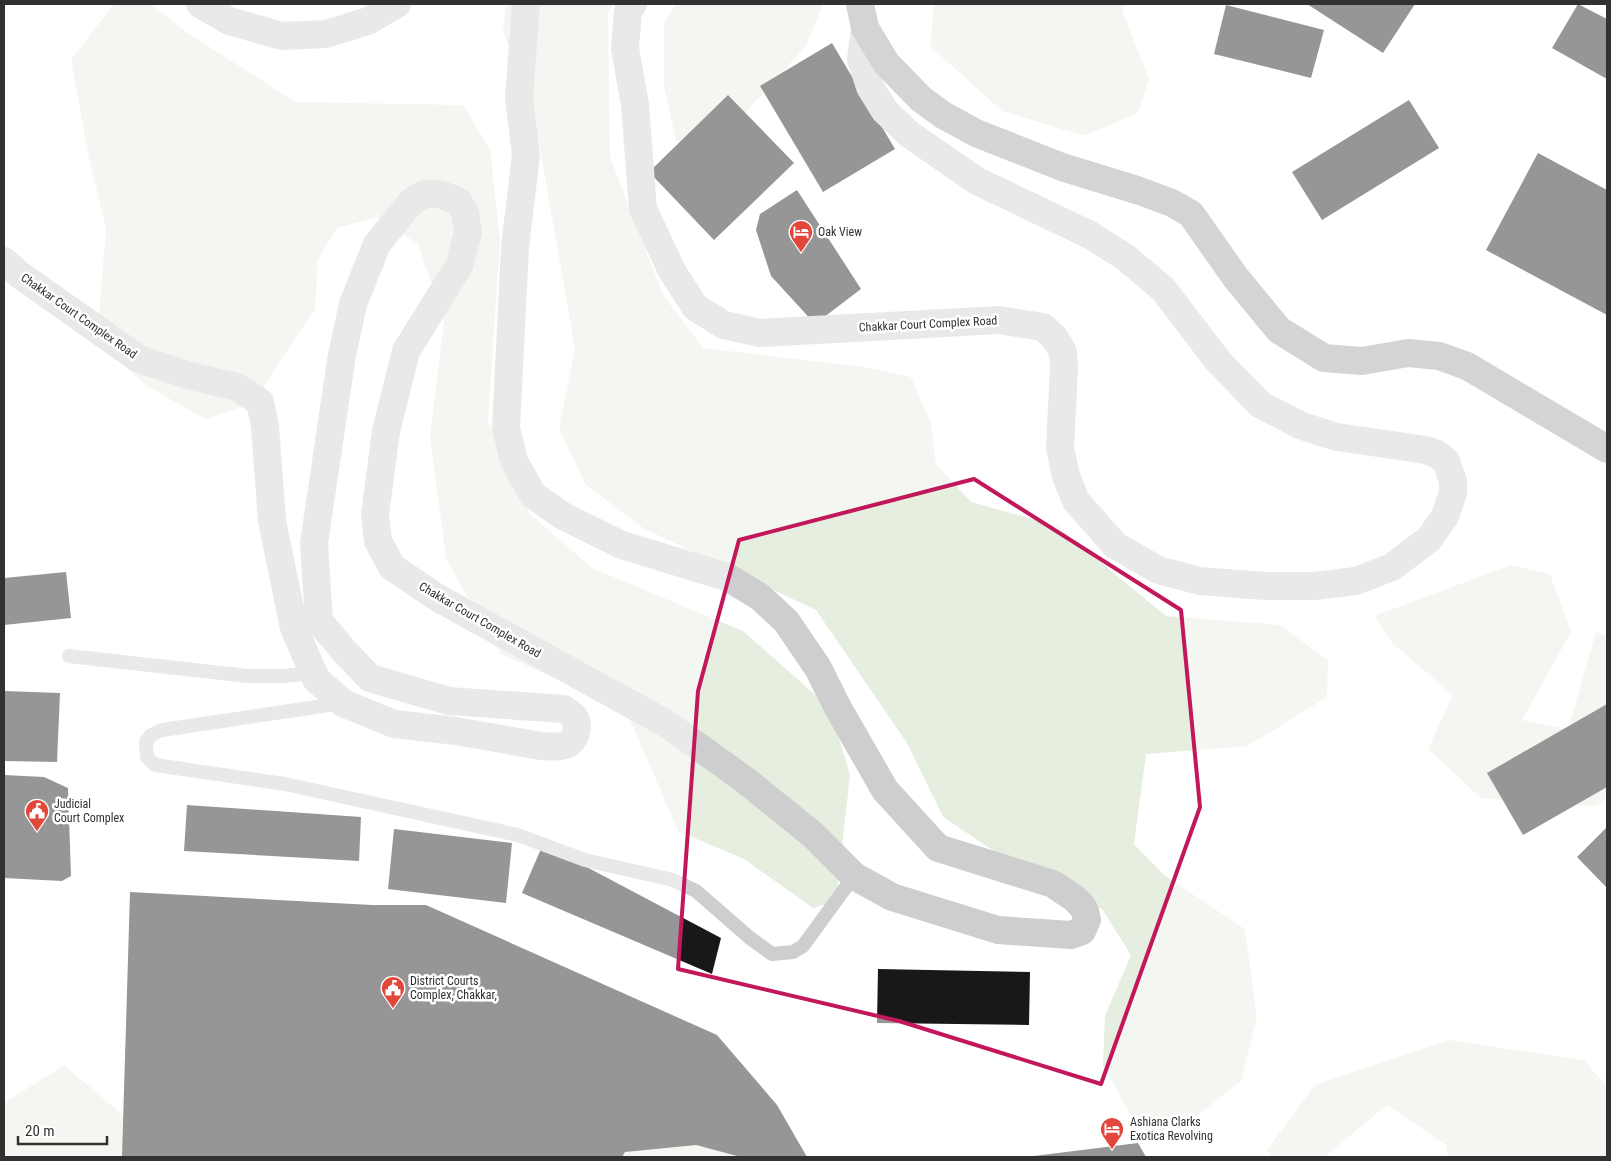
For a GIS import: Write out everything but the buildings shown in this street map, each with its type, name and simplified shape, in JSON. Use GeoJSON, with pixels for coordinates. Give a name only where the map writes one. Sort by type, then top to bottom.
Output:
{"type":"FeatureCollection","features":[{"type":"Feature","properties":{"kind":"highway"},"geometry":{"type":"LineString","coordinates":[[862,16],[886,63],[921,99],[944,115],[976,133],[1062,167],[1172,203],[1191,214],[1236,278],[1279,330],[1324,358],[1362,361],[1408,353],[1439,356],[1467,366],[1607,449]]}},
{"type":"Feature","properties":{"kind":"street"},"geometry":{"type":"LineString","coordinates":[[200,4],[229,21],[282,36],[326,34],[368,21],[397,4]]}},
{"type":"Feature","properties":{"kind":"street","name":"Chakkar Court Complex Road"},"geometry":{"type":"LineString","coordinates":[[4,261],[20,275],[139,359],[191,376],[237,387],[260,402],[265,426],[272,521],[294,628],[316,679],[343,703],[394,724],[456,731],[511,742],[554,747],[568,744],[576,736],[574,717],[564,709],[449,701],[370,678],[319,621],[314,543],[342,355],[354,304],[377,244],[411,202],[424,194],[439,194],[458,201],[465,213],[468,232],[459,266],[406,350],[386,431],[375,515],[378,541],[392,567],[438,598],[667,724],[744,780],[812,834],[854,876],[892,897],[998,930],[1071,935],[1082,931],[1088,920],[1082,906],[1074,898],[1053,884],[938,848],[885,790],[838,708],[818,668],[786,621],[760,597],[727,577],[622,545],[563,516],[533,495],[514,461],[506,428],[515,247],[526,155],[519,98],[526,4]]}},
{"type":"Feature","properties":{"kind":"street","name":"Chakkar Court Complex Road"},"geometry":{"type":"LineString","coordinates":[[633,4],[628,11],[625,48],[635,105],[643,209],[672,270],[695,307],[724,326],[760,333],[984,320],[999,320],[1043,328],[1054,337],[1063,352],[1060,448],[1066,476],[1076,501],[1115,545],[1158,570],[1200,581],[1265,586],[1315,586],[1356,581],[1392,567],[1429,540],[1445,516],[1453,493],[1453,480],[1446,461],[1437,454],[1426,450],[1337,437],[1302,426],[1261,405],[1218,361],[1164,289],[1125,257],[1090,235],[977,181],[909,134],[885,110],[870,87],[861,58],[862,16]]}},
{"type":"Feature","properties":{"kind":"lane"},"geometry":{"type":"LineString","coordinates":[[69,656],[248,676],[283,676],[313,673]]}},
{"type":"Feature","properties":{"kind":"lane"},"geometry":{"type":"LineString","coordinates":[[343,703],[162,730],[151,735],[146,742],[147,757],[155,765],[285,784],[518,835],[585,860],[673,880],[696,891],[750,938],[772,954],[793,952],[803,946],[854,876]]}},
{"type":"Feature","properties":{"kind":"highlighted area"},"geometry":{"type":"Polygon","coordinates":[[[974,479],[1181,610],[1200,807],[1101,1084],[899,1021],[678,969],[698,691],[739,540],[974,479]]]}},
{"type":"Feature","properties":{"kind":"shaded area"},"geometry":{"type":"Polygon","coordinates":[[[151,4],[188,33],[295,102],[463,105],[490,149],[500,242],[488,421],[530,514],[592,568],[743,631],[830,708],[850,775],[836,901],[813,908],[744,859],[678,831],[625,708],[500,654],[446,559],[430,435],[444,320],[418,244],[378,217],[337,228],[318,260],[315,309],[252,404],[205,419],[147,386],[97,341],[106,228],[89,158],[71,60],[113,5],[151,4]]]}},
{"type":"Feature","properties":{"kind":"shaded area"},"geometry":{"type":"Polygon","coordinates":[[[508,4],[613,4],[608,14],[610,157],[663,295],[703,348],[865,367],[911,377],[931,423],[936,464],[971,502],[1057,526],[1166,616],[1280,625],[1328,660],[1327,697],[1248,746],[1146,754],[1134,844],[1164,875],[1245,929],[1257,1018],[1241,1081],[1189,1122],[1153,1131],[1130,1114],[1103,1065],[1105,1016],[1131,955],[1102,909],[1018,867],[943,817],[907,743],[816,610],[643,528],[585,484],[559,428],[575,349],[531,97],[503,33],[505,6],[508,4]]]}},
{"type":"Feature","properties":{"kind":"shaded area"},"geometry":{"type":"Polygon","coordinates":[[[676,4],[823,4],[806,46],[707,155],[676,140],[664,87],[664,24],[676,4]]]}},
{"type":"Feature","properties":{"kind":"shaded area"},"geometry":{"type":"Polygon","coordinates":[[[934,4],[1127,4],[1122,10],[1149,79],[1138,113],[1084,136],[1002,111],[930,46],[934,4]]]}},
{"type":"Feature","properties":{"kind":"shaded area"},"geometry":{"type":"Polygon","coordinates":[[[1511,565],[1550,574],[1571,632],[1522,720],[1568,729],[1596,632],[1607,636],[1607,797],[1597,806],[1558,805],[1481,798],[1428,749],[1453,695],[1392,643],[1374,616],[1511,565]]]}},
{"type":"Feature","properties":{"kind":"shaded area"},"geometry":{"type":"Polygon","coordinates":[[[1449,1040],[1584,1060],[1607,1087],[1607,1157],[1448,1157],[1446,1145],[1387,1105],[1324,1157],[1272,1157],[1267,1150],[1315,1085],[1449,1040]]]}},
{"type":"Feature","properties":{"kind":"shaded area"},"geometry":{"type":"Polygon","coordinates":[[[64,1065],[144,1133],[295,1138],[274,1157],[4,1157],[4,1103],[64,1065]]]}},
{"type":"Feature","properties":{"kind":"shaded area"},"geometry":{"type":"Polygon","coordinates":[[[707,1128],[776,1157],[612,1157],[635,1132],[707,1128]]]}},
{"type":"Feature","properties":{"kind":"place","name":"Oak View"},"geometry":{"type":"Point","coordinates":[801,253]}},
{"type":"Feature","properties":{"kind":"place","name":"Judicial Court Complex"},"geometry":{"type":"Point","coordinates":[37,832]}},
{"type":"Feature","properties":{"kind":"place","name":"District Courts Complex, Chakkar,"},"geometry":{"type":"Point","coordinates":[393,1009]}},
{"type":"Feature","properties":{"kind":"place","name":"Ashiana Clarks Exotica Revolving"},"geometry":{"type":"Point","coordinates":[1112,1150]}}]}
